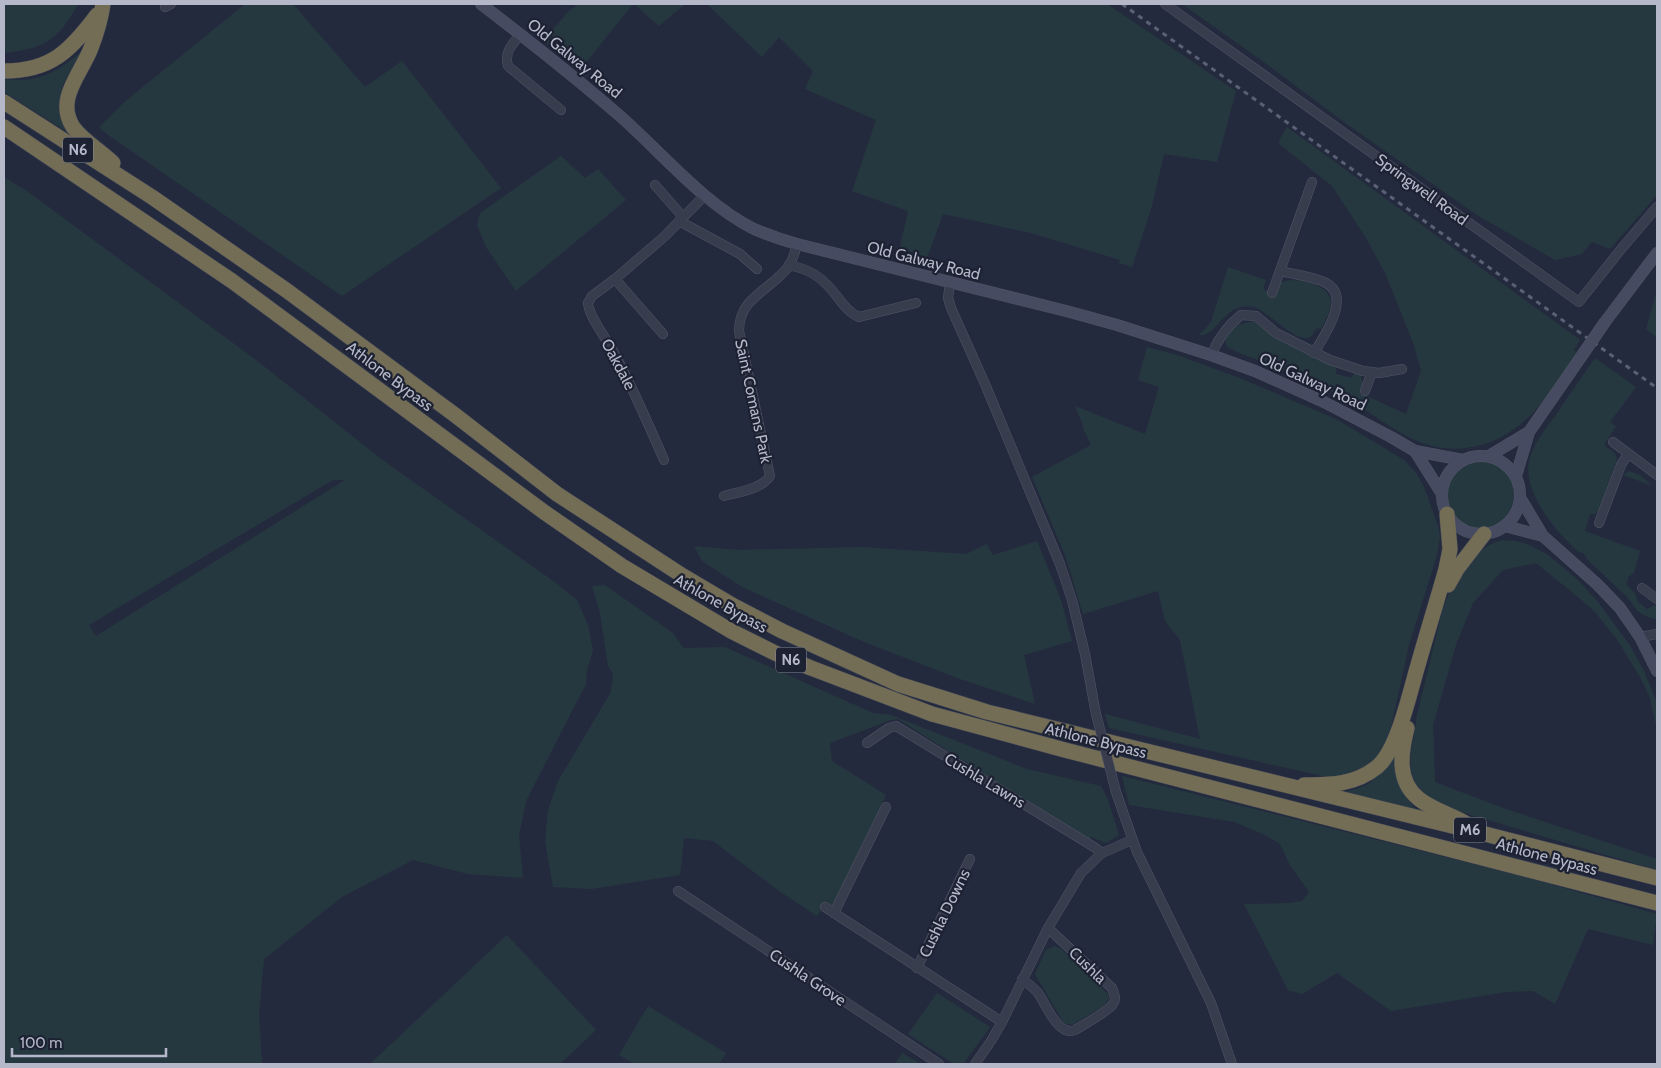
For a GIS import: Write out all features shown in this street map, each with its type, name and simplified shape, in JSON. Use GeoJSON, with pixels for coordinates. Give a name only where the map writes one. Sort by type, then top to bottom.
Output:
{"type":"FeatureCollection","features":[{"type":"Feature","properties":{"kind":"highway"},"geometry":{"type":"LineString","coordinates":[[4,71],[28,69],[48,63],[62,55],[82,35],[103,5]]}},
{"type":"Feature","properties":{"kind":"highway"},"geometry":{"type":"LineString","coordinates":[[103,5],[90,50],[71,86],[67,106],[69,118],[74,128],[87,141],[152,197]]}},
{"type":"Feature","properties":{"kind":"highway","name":"Athlone Bypass"},"geometry":{"type":"LineString","coordinates":[[4,102],[152,197],[286,290],[456,416],[557,494],[629,542],[732,606],[898,684],[987,712],[1283,785]]}},
{"type":"Feature","properties":{"kind":"highway","name":"Athlone Bypass"},"geometry":{"type":"LineString","coordinates":[[4,127],[232,281],[544,512],[622,566],[723,626],[775,653],[932,714],[1061,750],[1655,903]]}},
{"type":"Feature","properties":{"kind":"highway"},"geometry":{"type":"LineString","coordinates":[[4,138],[18,146],[51,159]]}},
{"type":"Feature","properties":{"kind":"highway"},"geometry":{"type":"LineString","coordinates":[[1283,785],[1336,785],[1366,774],[1378,767],[1387,756],[1400,723],[1446,569],[1450,549],[1447,514]]}},
{"type":"Feature","properties":{"kind":"highway"},"geometry":{"type":"LineString","coordinates":[[1484,534],[1457,569],[1444,593],[1403,743],[1401,765],[1404,780],[1411,792],[1420,800],[1485,834]]}},
{"type":"Feature","properties":{"kind":"highway","name":"M6"},"geometry":{"type":"LineString","coordinates":[[1283,785],[1657,878]]}},
{"type":"Feature","properties":{"kind":"main road","name":"Old Galway Road"},"geometry":{"type":"LineString","coordinates":[[481,4],[521,34],[618,114],[705,195],[728,213],[753,228],[770,236],[797,244],[1117,325],[1211,355],[1324,402],[1415,451]]}},
{"type":"Feature","properties":{"kind":"main road"},"geometry":{"type":"LineString","coordinates":[[1516,476],[1529,432],[1605,322],[1657,253]]}},
{"type":"Feature","properties":{"kind":"main road"},"geometry":{"type":"LineString","coordinates":[[1489,456],[1529,432]]}},
{"type":"Feature","properties":{"kind":"main road"},"geometry":{"type":"LineString","coordinates":[[1415,451],[1463,460]]}},
{"type":"Feature","properties":{"kind":"main road"},"geometry":{"type":"LineString","coordinates":[[1415,451],[1442,494]]}},
{"type":"Feature","properties":{"kind":"main road"},"geometry":{"type":"LineString","coordinates":[[1521,499],[1517,512],[1505,526],[1484,534],[1470,532],[1458,526],[1447,514],[1442,494],[1446,477],[1454,466],[1463,460],[1479,455],[1489,456],[1501,460],[1511,468],[1519,484],[1521,499],[1543,536],[1597,584],[1620,608],[1640,637],[1657,671]]}},
{"type":"Feature","properties":{"kind":"main road"},"geometry":{"type":"LineString","coordinates":[[1505,526],[1543,536]]}},
{"type":"Feature","properties":{"kind":"street","name":"Springwell Road"},"geometry":{"type":"LineString","coordinates":[[1165,4],[1580,302],[1657,207]]}},
{"type":"Feature","properties":{"kind":"street"},"geometry":{"type":"LineString","coordinates":[[521,34],[507,54],[508,66],[561,110]]}},
{"type":"Feature","properties":{"kind":"street"},"geometry":{"type":"LineString","coordinates":[[1272,293],[1312,182]]}},
{"type":"Feature","properties":{"kind":"street"},"geometry":{"type":"LineString","coordinates":[[655,185],[681,219],[740,254],[757,269]]}},
{"type":"Feature","properties":{"kind":"street","name":"Oakdale"},"geometry":{"type":"LineString","coordinates":[[664,460],[635,394],[588,305],[588,301],[665,236],[705,195]]}},
{"type":"Feature","properties":{"kind":"street","name":"Saint Comans Park"},"geometry":{"type":"LineString","coordinates":[[724,496],[756,487],[770,476],[739,331],[739,323],[742,312],[748,305],[790,265],[797,244]]}},
{"type":"Feature","properties":{"kind":"street"},"geometry":{"type":"LineString","coordinates":[[790,265],[807,271],[822,280],[849,311],[859,317],[916,303]]}},
{"type":"Feature","properties":{"kind":"street"},"geometry":{"type":"LineString","coordinates":[[1280,271],[1326,283],[1332,289],[1337,301],[1335,316],[1314,353]]}},
{"type":"Feature","properties":{"kind":"street"},"geometry":{"type":"LineString","coordinates":[[615,279],[663,334]]}},
{"type":"Feature","properties":{"kind":"street"},"geometry":{"type":"LineString","coordinates":[[950,283],[948,298],[951,308],[1037,507],[1072,600],[1085,654],[1096,714],[1116,792],[1132,840],[1206,992],[1232,1064]]}},
{"type":"Feature","properties":{"kind":"street"},"geometry":{"type":"LineString","coordinates":[[1211,355],[1216,343],[1232,322],[1241,315],[1256,316],[1276,333],[1330,360],[1379,373],[1402,369]]}},
{"type":"Feature","properties":{"kind":"street"},"geometry":{"type":"LineString","coordinates":[[1366,391],[1372,372]]}},
{"type":"Feature","properties":{"kind":"street"},"geometry":{"type":"LineString","coordinates":[[1613,442],[1657,474]]}},
{"type":"Feature","properties":{"kind":"street"},"geometry":{"type":"LineString","coordinates":[[1599,523],[1621,465],[1628,454]]}},
{"type":"Feature","properties":{"kind":"street"},"geometry":{"type":"LineString","coordinates":[[1642,588],[1657,599]]}},
{"type":"Feature","properties":{"kind":"street"},"geometry":{"type":"LineString","coordinates":[[1640,637],[1657,634]]}},
{"type":"Feature","properties":{"kind":"street","name":"Cushla Lawns"},"geometry":{"type":"LineString","coordinates":[[868,743],[889,728],[896,726],[1102,853]]}},
{"type":"Feature","properties":{"kind":"street"},"geometry":{"type":"LineString","coordinates":[[834,913],[886,807]]}},
{"type":"Feature","properties":{"kind":"street"},"geometry":{"type":"LineString","coordinates":[[975,1064],[1002,1022],[1048,928],[1080,873],[1102,853],[1132,840]]}},
{"type":"Feature","properties":{"kind":"street","name":"Cushla Downs"},"geometry":{"type":"LineString","coordinates":[[917,968],[970,859]]}},
{"type":"Feature","properties":{"kind":"street","name":"Cushla Grove"},"geometry":{"type":"LineString","coordinates":[[678,891],[939,1064]]}},
{"type":"Feature","properties":{"kind":"street","name":"Cushla Downs"},"geometry":{"type":"LineString","coordinates":[[825,907],[1002,1022]]}},
{"type":"Feature","properties":{"kind":"street","name":"Cushla"},"geometry":{"type":"LineString","coordinates":[[1022,979],[1037,992],[1059,1025],[1066,1031],[1071,1032],[1075,1030],[1108,1010],[1114,1004],[1115,998],[1112,988],[1048,928]]}},
{"type":"Feature","properties":{"kind":"shaded area"},"geometry":{"type":"Polygon","coordinates":[[[4,4],[78,4],[64,26],[49,40],[41,45],[4,53],[4,4]]]}},
{"type":"Feature","properties":{"kind":"shaded area"},"geometry":{"type":"Polygon","coordinates":[[[245,4],[293,4],[365,87],[402,61],[501,188],[342,296],[99,127],[128,99],[245,4]]]}},
{"type":"Feature","properties":{"kind":"shaded area"},"geometry":{"type":"Polygon","coordinates":[[[578,4],[633,4],[579,71],[543,40],[569,11],[578,4]]]}},
{"type":"Feature","properties":{"kind":"shaded area"},"geometry":{"type":"Polygon","coordinates":[[[634,4],[685,4],[659,26],[634,4]]]}},
{"type":"Feature","properties":{"kind":"shaded area"},"geometry":{"type":"Polygon","coordinates":[[[707,4],[1107,4],[1236,91],[1217,162],[1164,154],[1152,206],[1132,267],[1119,263],[1120,260],[1031,233],[943,214],[927,258],[900,247],[908,211],[852,191],[876,120],[805,89],[813,71],[779,37],[762,57],[707,4]]]}},
{"type":"Feature","properties":{"kind":"shaded area"},"geometry":{"type":"Polygon","coordinates":[[[1182,4],[1657,4],[1657,195],[1610,249],[1592,242],[1582,254],[1555,260],[1480,217],[1348,125],[1182,4]]]}},
{"type":"Feature","properties":{"kind":"shaded area"},"geometry":{"type":"Polygon","coordinates":[[[82,51],[66,79],[61,94],[62,120],[69,133],[4,92],[4,79],[27,79],[46,75],[64,65],[82,51]]]}},
{"type":"Feature","properties":{"kind":"shaded area"},"geometry":{"type":"Polygon","coordinates":[[[1287,127],[1580,340],[1574,350],[1577,352],[1546,397],[1532,414],[1512,430],[1500,438],[1472,447],[1458,449],[1429,445],[1406,436],[1344,398],[1226,346],[1227,336],[1233,329],[1253,320],[1286,344],[1336,366],[1336,374],[1352,378],[1355,372],[1360,374],[1363,382],[1360,393],[1406,414],[1421,371],[1414,345],[1385,273],[1365,236],[1332,186],[1278,143],[1287,127]]]}},
{"type":"Feature","properties":{"kind":"shaded area"},"geometry":{"type":"Polygon","coordinates":[[[561,156],[585,178],[598,169],[626,200],[516,291],[486,247],[477,225],[480,213],[561,156]]]}},
{"type":"Feature","properties":{"kind":"shaded area"},"geometry":{"type":"Polygon","coordinates":[[[4,177],[27,191],[256,360],[384,461],[556,583],[577,600],[588,625],[593,651],[587,670],[586,684],[526,801],[519,836],[523,878],[468,874],[413,860],[342,897],[264,959],[259,1014],[262,1064],[4,1064],[4,177]],[[333,480],[89,625],[96,636],[345,480],[333,480]]]}},
{"type":"Feature","properties":{"kind":"shaded area"},"geometry":{"type":"Polygon","coordinates":[[[1228,267],[1266,280],[1263,289],[1274,294],[1281,282],[1295,280],[1319,286],[1329,296],[1331,303],[1329,313],[1321,329],[1317,328],[1310,337],[1304,338],[1289,331],[1259,309],[1243,307],[1235,309],[1228,314],[1205,335],[1199,335],[1211,322],[1228,267]]]}},
{"type":"Feature","properties":{"kind":"shaded area"},"geometry":{"type":"Polygon","coordinates":[[[1657,290],[1657,338],[1646,329],[1657,290]]]}},
{"type":"Feature","properties":{"kind":"shaded area"},"geometry":{"type":"Polygon","coordinates":[[[1147,347],[1177,355],[1237,377],[1336,419],[1404,460],[1416,473],[1424,487],[1438,526],[1440,537],[1437,555],[1409,645],[1390,732],[1384,748],[1374,762],[1358,772],[1344,777],[1327,777],[1109,728],[1105,714],[1200,739],[1180,640],[1165,621],[1158,591],[1083,614],[1065,555],[1032,477],[1091,445],[1075,406],[1145,434],[1159,387],[1138,380],[1147,347]]]}},
{"type":"Feature","properties":{"kind":"shaded area"},"geometry":{"type":"Polygon","coordinates":[[[1595,358],[1636,387],[1610,422],[1616,426],[1604,445],[1615,453],[1617,459],[1599,510],[1595,514],[1590,514],[1585,531],[1640,551],[1634,573],[1629,576],[1626,584],[1635,593],[1638,602],[1647,609],[1655,605],[1657,606],[1657,620],[1643,615],[1637,610],[1628,598],[1586,556],[1571,545],[1544,512],[1531,487],[1529,462],[1531,455],[1542,434],[1595,358]]]}},
{"type":"Feature","properties":{"kind":"shaded area"},"geometry":{"type":"Polygon","coordinates":[[[1480,461],[1493,464],[1504,471],[1511,482],[1514,495],[1511,508],[1504,519],[1493,526],[1480,529],[1467,526],[1456,519],[1449,508],[1446,495],[1449,482],[1456,471],[1467,464],[1480,461]]]}},
{"type":"Feature","properties":{"kind":"shaded area"},"geometry":{"type":"Polygon","coordinates":[[[1629,471],[1640,475],[1653,486],[1623,475],[1629,471]]]}},
{"type":"Feature","properties":{"kind":"shaded area"},"geometry":{"type":"Polygon","coordinates":[[[1502,540],[1527,544],[1548,555],[1577,579],[1598,602],[1631,647],[1644,671],[1657,703],[1657,729],[1649,695],[1640,677],[1616,638],[1594,611],[1536,563],[1503,570],[1473,603],[1456,645],[1433,725],[1435,782],[1503,808],[1657,859],[1657,870],[1434,804],[1417,788],[1412,776],[1410,759],[1417,715],[1443,608],[1451,588],[1475,555],[1489,545],[1502,540]]]}},
{"type":"Feature","properties":{"kind":"shaded area"},"geometry":{"type":"Polygon","coordinates":[[[1037,541],[1061,600],[1072,641],[1024,655],[1035,704],[960,679],[864,642],[742,587],[702,561],[694,546],[738,550],[861,547],[966,554],[987,544],[993,555],[1037,541]]]}},
{"type":"Feature","properties":{"kind":"shaded area"},"geometry":{"type":"Polygon","coordinates":[[[605,585],[673,633],[683,648],[725,647],[873,713],[891,715],[1027,769],[1101,786],[1108,800],[1119,835],[1106,843],[1091,837],[1088,840],[898,719],[830,743],[832,761],[886,795],[834,906],[827,902],[817,916],[779,891],[713,841],[684,838],[680,875],[591,889],[553,887],[545,842],[548,810],[558,781],[611,692],[613,674],[608,666],[600,613],[592,586],[605,585]]]}},
{"type":"Feature","properties":{"kind":"shaded area"},"geometry":{"type":"Polygon","coordinates":[[[1397,752],[1403,791],[1417,810],[1341,792],[1360,788],[1374,780],[1386,768],[1397,752]]]}},
{"type":"Feature","properties":{"kind":"shaded area"},"geometry":{"type":"Polygon","coordinates":[[[1122,776],[1525,877],[1657,914],[1653,945],[1588,929],[1555,1004],[1533,991],[1506,992],[1391,1011],[1337,973],[1302,994],[1288,990],[1244,904],[1302,901],[1309,892],[1290,865],[1280,844],[1265,835],[1234,822],[1129,805],[1122,776]]]}},
{"type":"Feature","properties":{"kind":"shaded area"},"geometry":{"type":"Polygon","coordinates":[[[507,935],[596,1030],[560,1064],[370,1064],[507,935]]]}},
{"type":"Feature","properties":{"kind":"shaded area"},"geometry":{"type":"Polygon","coordinates":[[[1055,946],[1061,949],[1108,994],[1109,998],[1105,1005],[1072,1025],[1064,1023],[1035,974],[1046,950],[1055,946]]]}},
{"type":"Feature","properties":{"kind":"shaded area"},"geometry":{"type":"Polygon","coordinates":[[[937,993],[990,1027],[963,1064],[954,1064],[908,1034],[937,993]]]}},
{"type":"Feature","properties":{"kind":"shaded area"},"geometry":{"type":"Polygon","coordinates":[[[648,1006],[726,1053],[719,1064],[634,1064],[619,1055],[648,1006]]]}},
{"type":"Feature","properties":{"kind":"shaded area"},"geometry":{"type":"Polygon","coordinates":[[[902,1053],[921,1064],[895,1064],[902,1053]]]}},
{"type":"Feature","properties":{"kind":"railway"},"geometry":{"type":"LineString","coordinates":[[1122,4],[1657,388]]}}]}
